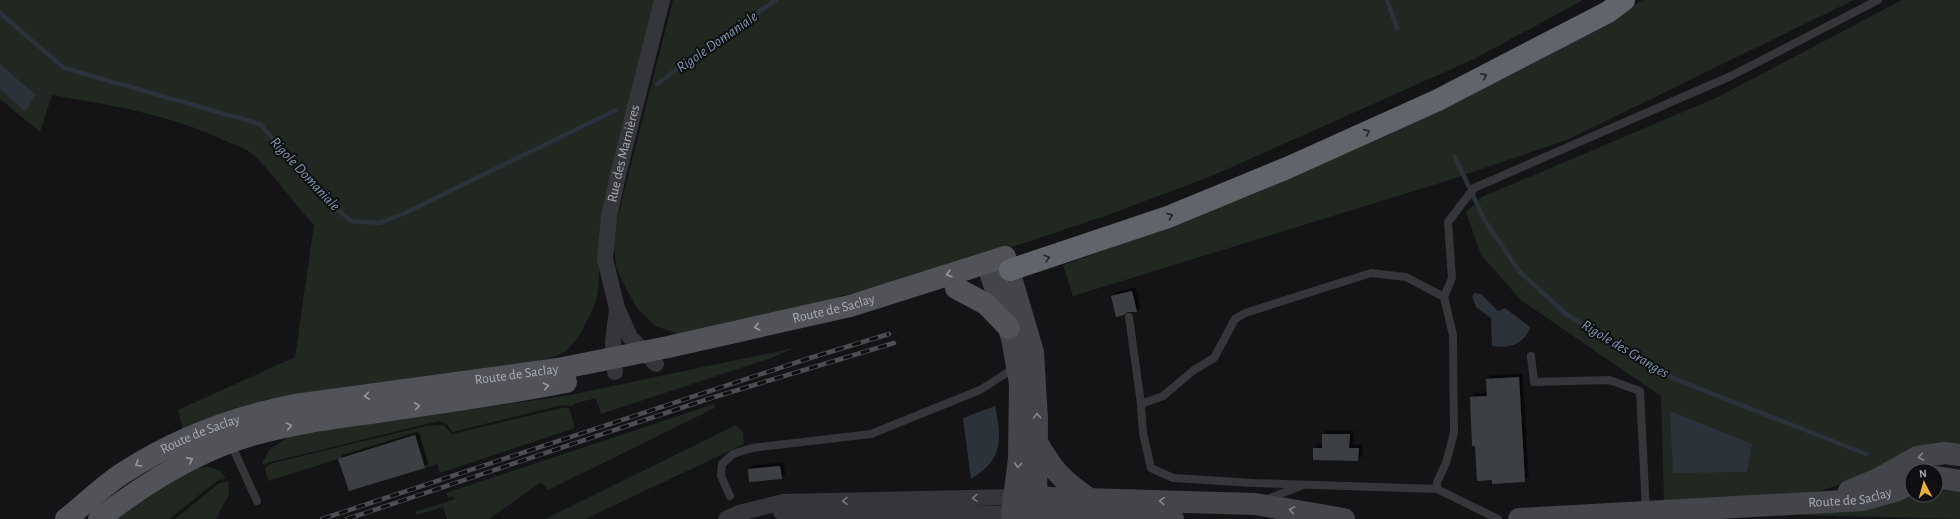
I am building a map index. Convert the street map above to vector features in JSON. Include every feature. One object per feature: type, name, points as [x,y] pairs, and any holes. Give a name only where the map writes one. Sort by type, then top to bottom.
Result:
[{"type":"highway","points":[[998,267],[1150,209],[1282,155],[1428,88],[1603,0]]},
{"type":"highway","points":[[998,267],[1168,217],[1287,168],[1438,100],[1608,12],[1624,0]]},
{"type":"main road","name":"Route de Saclay","points":[[66,519],[122,474],[165,448],[217,425],[240,418],[295,405],[558,369],[614,364],[743,346],[956,288],[998,267]]},
{"type":"main road","name":"Route de Saclay","points":[[650,358],[998,267]]},
{"type":"main road","points":[[998,267],[1009,328],[1018,366],[1020,383],[1018,459],[1013,505],[1036,505],[1090,500],[1255,504],[1344,519]]},
{"type":"main road","points":[[998,267],[1033,352],[1037,442],[1036,505]]},
{"type":"main road","points":[[956,288],[986,304],[1009,328]]},
{"type":"main road","name":"Route de Saclay","points":[[99,519],[134,491],[194,458],[251,435],[310,422],[514,392],[614,364]]},
{"type":"main road","points":[[1037,442],[1049,464],[1059,475],[1090,500]]},
{"type":"main road","name":"Route de Saclay","points":[[1785,505],[1846,493],[1876,480],[1917,457],[1945,453],[1960,455]]},
{"type":"main road","points":[[1944,478],[1960,481]]},
{"type":"main road","name":"Route de Saclay","points":[[1520,519],[1863,500],[1895,491],[1904,486]]},
{"type":"main road","points":[[1036,505],[1173,519]]},
{"type":"street","name":"Rue des Marnières","points":[[650,358],[630,337],[617,308],[605,259],[606,233],[624,148],[662,0]]},
{"type":"street","name":"Rue des Marnières","points":[[614,364],[617,308]]},
{"type":"street","points":[[726,519],[739,513],[758,508],[786,513],[1013,505]]},
{"type":"lane","points":[[1437,489],[1437,482],[1446,463],[1454,433],[1453,335],[1444,297],[1452,278],[1448,222],[1474,188],[1731,76],[1878,0]]},
{"type":"lane","points":[[1141,404],[1162,396],[1194,370],[1214,358],[1235,319],[1245,313],[1371,273],[1406,277],[1444,297]]},
{"type":"lane","points":[[1129,317],[1141,404],[1143,433],[1151,468],[1173,478],[1305,485],[1437,489],[1498,519]]},
{"type":"lane","points":[[1531,356],[1534,382],[1609,380],[1640,391],[1646,512]]},
{"type":"lane","points":[[730,496],[721,476],[722,464],[733,454],[759,447],[871,434],[980,390],[1018,366]]},
{"type":"lane","points":[[231,443],[256,501]]},
{"type":"lane","points":[[1255,504],[1305,485]]},
{"type":"shaded area","points":[[0,0],[658,0],[599,262],[598,291],[594,306],[581,332],[571,346],[563,353],[533,363],[183,429],[178,410],[295,357],[314,225],[250,152],[185,125],[142,112],[52,95],[40,132],[0,99]]},
{"type":"shaded area","points":[[673,0],[1583,0],[1474,59],[1214,175],[1105,216],[985,256],[796,309],[678,334],[655,326],[637,308],[622,281],[616,266],[613,235]]},
{"type":"shaded area","points":[[1643,0],[1854,0],[1567,140],[1443,182],[1073,296],[1063,265],[1188,221],[1413,121]]},
{"type":"shaded area","points":[[1902,0],[1960,0],[1960,446],[1817,492],[1664,501],[1661,396],[1522,301],[1481,255],[1466,212],[1482,197],[1718,97]]},
{"type":"shaded area","points":[[0,64],[36,95],[25,111],[0,89]]},
{"type":"shaded area","points":[[1475,293],[1481,294],[1498,311],[1505,308],[1530,327],[1524,338],[1516,344],[1510,346],[1492,346],[1491,318],[1476,307],[1472,296]]},
{"type":"shaded area","points":[[794,348],[771,358],[601,414],[596,398],[573,404],[573,406],[562,405],[452,432],[447,424],[439,421],[263,465],[262,463],[270,449],[292,435],[570,395]]},
{"type":"shaded area","points":[[714,404],[715,408],[548,490],[541,482],[489,519],[447,519],[443,507],[417,515],[415,512],[455,499],[453,496],[448,498],[446,493]]},
{"type":"shaded area","points":[[995,406],[999,429],[998,448],[995,457],[989,464],[982,472],[971,479],[963,418]]},
{"type":"shaded area","points":[[562,408],[569,408],[575,428],[440,473],[437,464],[425,468],[338,459],[268,481],[265,468],[273,463],[426,426],[443,425],[452,434]]},
{"type":"shaded area","points":[[1670,411],[1752,444],[1747,472],[1673,473]]},
{"type":"shaded area","points":[[736,425],[743,432],[744,444],[740,446],[585,519],[545,519]]},
{"type":"shaded area","points":[[209,467],[220,471],[226,478],[217,481],[169,519],[112,519],[189,469]]},
{"type":"shaded area","points":[[228,481],[229,494],[216,519],[175,519],[218,484]]},
{"type":"shaded area","points":[[1944,483],[1960,484],[1960,519],[1800,515],[1817,513],[1904,497],[1904,503],[1944,503]]},
{"type":"building","points":[[1132,291],[1137,312],[1128,312],[1124,315],[1116,317],[1111,296]]},
{"type":"building","points":[[1519,377],[1525,482],[1492,484],[1492,480],[1477,481],[1475,446],[1472,446],[1470,397],[1487,396],[1486,379]]},
{"type":"building","points":[[1322,434],[1350,434],[1349,448],[1359,448],[1358,461],[1313,460],[1313,448],[1322,448]]},
{"type":"building","points":[[415,435],[425,468],[349,491],[338,459]]},
{"type":"building","points":[[780,466],[782,479],[749,482],[748,469]]},
{"type":"waterway","name":"Rigole Domaniale","points":[[657,84],[694,56],[776,0]]},
{"type":"waterway","name":"Rigole Domaniale","points":[[1387,0],[1397,28]]},
{"type":"waterway","name":"Rigole Domaniale","points":[[0,13],[64,68],[260,124],[328,202],[351,221],[380,223],[405,213],[616,110]]},
{"type":"waterway","name":"Rigole des Granges","points":[[1455,157],[1485,221],[1519,271],[1566,314],[1675,379],[1866,454]]},
{"type":"railway","points":[[322,519],[810,358],[889,334]]},
{"type":"railway","points":[[347,519],[711,398],[894,343]]}]
